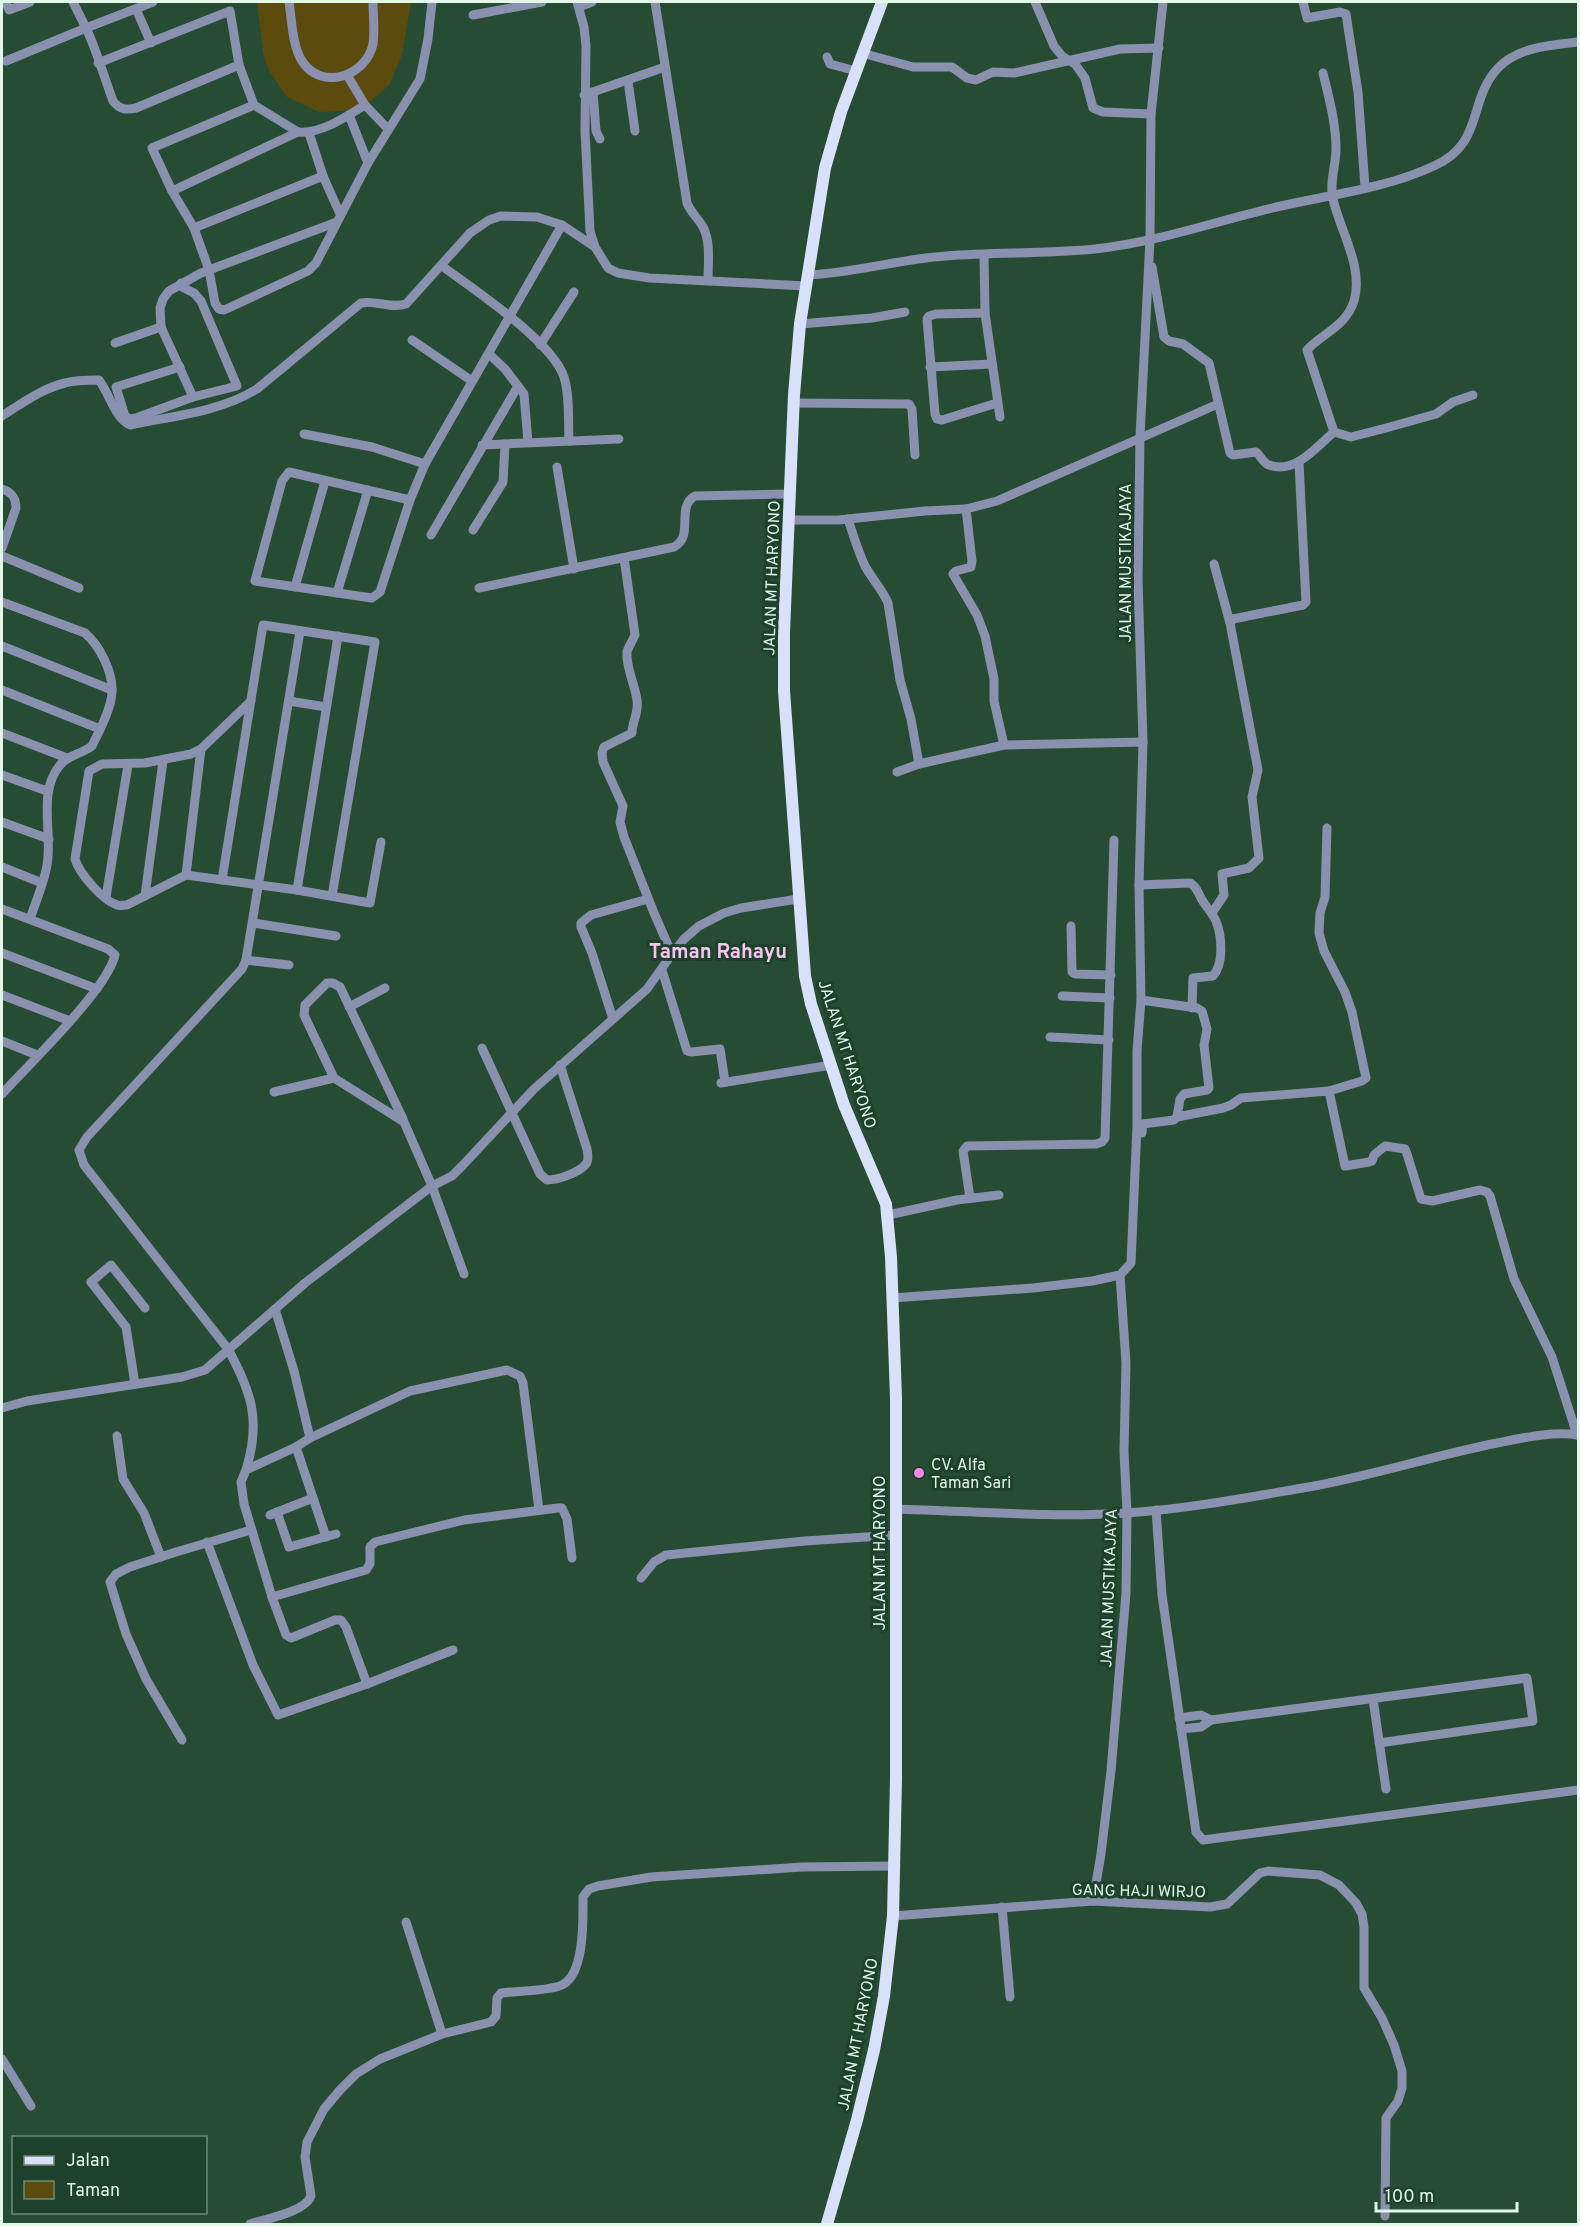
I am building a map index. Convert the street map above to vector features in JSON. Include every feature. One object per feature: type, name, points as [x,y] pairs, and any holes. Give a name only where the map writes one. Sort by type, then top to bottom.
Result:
[{"type":"main road","name":"JALAN MT HARYONO","points":[[826,2224],[867,2081],[884,1996],[893,1916],[896,1757],[896,1398],[886,1204],[844,1105],[807,989],[798,899],[784,691],[784,632],[794,403],[800,324],[825,168],[841,112],[882,2]]},
{"type":"street","points":[[6,2],[9,10],[30,2]]},
{"type":"street","points":[[73,2],[93,42],[98,63],[113,101],[122,109],[129,110],[239,65]]},
{"type":"street","points":[[6,61],[153,2]]},
{"type":"street","points":[[289,2],[301,60],[314,74],[335,79],[347,75],[366,57],[372,45],[373,2]]},
{"type":"street","points":[[254,105],[152,148],[172,192],[194,228],[215,303],[219,309],[224,310],[308,271],[316,264],[368,163],[420,79],[432,2]]},
{"type":"street","points":[[473,15],[542,2]]},
{"type":"street","points":[[592,2],[578,4],[586,46],[590,231],[595,247],[608,268],[618,273],[649,278],[807,281],[889,263],[947,256],[1096,249],[1150,239],[1280,207],[1332,197],[1404,177],[1452,157],[1463,145],[1489,80],[1499,67],[1534,48],[1578,42]]},
{"type":"street","points":[[655,2],[687,203],[691,213],[701,224],[707,240],[708,280]]},
{"type":"street","points":[[1035,2],[1054,46],[1085,78],[1093,108],[1103,112],[1151,114]]},
{"type":"street","name":"JALAN MUSTIKAJAYA","points":[[1093,1902],[1110,1783],[1123,1644],[1127,1566],[1123,1272],[1131,1263],[1132,1252],[1137,1126],[1137,1050],[1141,1000],[1139,885],[1143,742],[1138,580],[1140,437],[1150,239],[1151,114],[1163,2]]},
{"type":"street","points":[[1303,2],[1307,18],[1340,12],[1346,14],[1358,92],[1365,187]]},
{"type":"street","points":[[98,63],[151,43],[230,6],[239,65],[254,105],[298,132],[309,133],[365,105]]},
{"type":"street","points":[[136,9],[151,43]]},
{"type":"street","points":[[862,54],[913,67],[952,67],[966,78],[976,80],[993,72],[1014,73],[1120,49],[1159,48]]},
{"type":"street","points":[[827,57],[830,64],[856,71]]},
{"type":"street","points":[[588,94],[665,68]]},
{"type":"street","points":[[1323,73],[1333,119],[1336,151],[1332,197],[1354,265],[1356,292],[1353,303],[1340,323],[1307,350],[1334,432]]},
{"type":"street","points":[[347,75],[365,105],[388,129]]},
{"type":"street","points":[[628,81],[635,132]]},
{"type":"street","points":[[588,94],[596,131],[600,139]]},
{"type":"street","points":[[349,115],[368,163]]},
{"type":"street","points":[[172,192],[298,132]]},
{"type":"street","points":[[309,133],[339,218]]},
{"type":"street","points":[[194,228],[323,176]]},
{"type":"street","points":[[2,416],[45,391],[65,383],[84,380],[99,380],[107,390],[123,422],[130,425],[198,411],[242,398],[361,303],[397,307],[406,303],[470,233],[489,220],[501,216],[537,218],[562,225],[595,247]]},
{"type":"street","points":[[193,398],[161,327],[159,317],[164,298],[169,291],[191,278],[339,218]]},
{"type":"street","points":[[410,500],[289,472],[282,481],[255,579],[257,582],[376,597],[425,464],[562,225]]},
{"type":"street","points":[[984,255],[985,313],[1000,417]]},
{"type":"street","points":[[1149,256],[1164,337],[1169,341],[1183,344],[1209,363],[1230,453],[1233,455],[1256,452],[1265,462],[1276,467],[1299,463],[1334,432]]},
{"type":"street","points":[[442,266],[527,330],[558,364],[566,386],[569,441]]},
{"type":"street","points":[[180,367],[116,387],[125,416],[130,419],[136,418],[193,398],[237,387],[201,301],[194,293],[186,291],[181,283]]},
{"type":"street","points":[[540,345],[574,292]]},
{"type":"street","points":[[800,324],[872,318],[905,312]]},
{"type":"street","points":[[985,313],[936,314],[927,319],[935,414],[937,419],[942,420],[997,403]]},
{"type":"street","points":[[115,343],[161,327]]},
{"type":"street","points":[[412,340],[472,381]]},
{"type":"street","points":[[489,354],[524,393],[528,442]]},
{"type":"street","points":[[930,368],[992,364]]},
{"type":"street","points":[[431,535],[518,386]]},
{"type":"street","points":[[1334,432],[1351,437],[1386,428],[1436,414],[1453,402],[1473,395]]},
{"type":"street","points":[[794,403],[909,404],[912,409],[915,455]]},
{"type":"street","points":[[789,520],[848,519],[966,509],[997,501],[1218,404]]},
{"type":"street","points":[[304,434],[372,447],[425,464]]},
{"type":"street","points":[[482,445],[619,439]]},
{"type":"street","points":[[473,530],[503,482],[505,444]]},
{"type":"street","points":[[1230,623],[1233,619],[1303,605],[1306,602],[1299,463]]},
{"type":"street","points":[[557,467],[574,568]]},
{"type":"street","points":[[295,587],[325,481]]},
{"type":"street","points":[[2,489],[9,491],[16,502],[2,548]]},
{"type":"street","points":[[337,593],[368,490]]},
{"type":"street","points":[[479,588],[668,549],[680,544],[685,533],[688,501],[695,496],[790,494]]},
{"type":"street","points":[[966,509],[971,567],[953,574],[977,615],[985,636],[994,679],[994,701],[1004,745]]},
{"type":"street","points":[[848,519],[863,563],[873,580],[884,592],[888,603],[900,680],[911,719],[919,764]]},
{"type":"street","points":[[2,556],[79,588]]},
{"type":"street","points":[[624,558],[635,635],[627,651],[627,657],[637,701],[637,712],[632,723],[632,734],[604,747],[602,757],[623,806],[620,822],[624,837],[672,954]]},
{"type":"street","points":[[1212,913],[1224,896],[1222,874],[1249,868],[1259,858],[1252,796],[1258,770],[1230,623],[1214,564]]},
{"type":"street","points":[[2,602],[85,633],[92,639],[106,664],[112,690],[100,729],[92,746],[86,751],[67,758],[55,773],[47,791],[49,839],[47,864],[30,919]]},
{"type":"street","points":[[222,880],[263,625],[375,642],[332,896]]},
{"type":"street","points":[[300,631],[254,923],[246,960],[242,969],[87,1137],[79,1150],[84,1165],[228,1349],[238,1369],[252,1408],[255,1435],[240,1485],[272,1597],[288,1637],[335,1620],[341,1620],[346,1627],[367,1684]]},
{"type":"street","points":[[297,890],[338,636]]},
{"type":"street","points":[[2,646],[112,690]]},
{"type":"street","points":[[2,690],[100,729]]},
{"type":"street","points":[[250,701],[201,749],[163,761],[128,765],[102,764],[89,771],[75,859],[85,879],[116,905],[127,905],[186,875],[297,890],[370,903],[381,842]]},
{"type":"street","points":[[289,701],[326,707]]},
{"type":"street","points":[[2,733],[67,758]]},
{"type":"street","points":[[897,772],[919,764],[1004,745],[1143,742]]},
{"type":"street","points":[[186,875],[201,749]]},
{"type":"street","points":[[145,896],[163,761]]},
{"type":"street","points":[[106,897],[128,765]]},
{"type":"street","points":[[2,775],[47,791]]},
{"type":"street","points":[[2,822],[49,839]]},
{"type":"street","points":[[892,1298],[1053,1286],[1123,1272],[1134,1263],[1136,1253],[1143,1124],[1174,1120],[1177,1117],[1223,1108],[1241,1098],[1329,1091],[1362,1082],[1366,1076],[1352,1012],[1346,992],[1324,951],[1319,933],[1320,913],[1325,897],[1327,828]]},
{"type":"street","points":[[970,1198],[963,1151],[967,1146],[1096,1144],[1104,1140],[1114,840]]},
{"type":"street","points":[[2,867],[42,883]]},
{"type":"street","points":[[1139,885],[1190,883],[1196,887],[1212,913],[1220,937],[1218,969],[1213,976],[1193,978],[1192,1008]]},
{"type":"street","points":[[613,1019],[581,923],[591,915],[648,899]]},
{"type":"street","points":[[2,1408],[27,1401],[199,1373],[305,1283],[432,1186],[452,1176],[511,1111],[647,989],[672,954],[699,926],[724,913],[741,908],[798,899]]},
{"type":"street","points":[[2,909],[108,948],[115,955],[112,965],[97,989],[70,1021],[4,1089]]},
{"type":"street","points":[[254,923],[336,936]]},
{"type":"street","points":[[1071,926],[1072,972],[1111,975]]},
{"type":"street","points":[[2,953],[97,989]]},
{"type":"street","points":[[246,960],[289,965]]},
{"type":"street","points":[[662,970],[687,1051],[720,1048],[722,1083],[831,1065]]},
{"type":"street","points":[[404,1122],[334,1078],[304,1015],[305,1005],[327,983],[340,987],[404,1122],[432,1186],[464,1274]]},
{"type":"street","points":[[349,1007],[386,988]]},
{"type":"street","points":[[2,995],[70,1021]]},
{"type":"street","points":[[1062,996],[1110,998]]},
{"type":"street","points":[[1141,1000],[1199,1009],[1206,1020],[1204,1046],[1209,1088],[1187,1092],[1182,1096],[1177,1117]]},
{"type":"street","points":[[1050,1037],[1109,1040]]},
{"type":"street","points":[[2,1041],[37,1055]]},
{"type":"street","points":[[482,1048],[540,1174],[552,1180],[583,1167],[588,1160],[587,1149],[560,1065]]},
{"type":"street","points":[[274,1092],[334,1078]]},
{"type":"street","points":[[895,1509],[1032,1514],[1127,1513],[1156,1510],[1305,1488],[1419,1460],[1519,1439],[1578,1435],[1552,1357],[1517,1287],[1499,1234],[1490,1196],[1480,1190],[1432,1201],[1421,1199],[1407,1154],[1400,1146],[1385,1146],[1374,1155],[1372,1161],[1345,1166],[1329,1091]]},
{"type":"street","points":[[888,1215],[970,1198],[999,1196]]},
{"type":"street","points":[[135,1384],[126,1327],[90,1282],[111,1265],[145,1308]]},
{"type":"street","points":[[275,1309],[294,1371],[310,1438]]},
{"type":"street","points":[[246,1470],[410,1391],[507,1370],[515,1372],[523,1383],[539,1510]]},
{"type":"street","points":[[117,1436],[123,1479],[144,1513],[161,1557]]},
{"type":"street","points":[[296,1447],[326,1537]]},
{"type":"street","points":[[313,1498],[273,1513],[289,1547],[336,1534]]},
{"type":"street","points":[[272,1597],[366,1570],[370,1564],[369,1547],[375,1542],[464,1520],[539,1510],[562,1508],[573,1558]]},
{"type":"street","points":[[1156,1510],[1162,1595],[1179,1718],[1196,1832],[1203,1840],[1578,1790]]},
{"type":"street","points":[[182,1740],[146,1679],[126,1634],[110,1587],[111,1579],[116,1574],[161,1557],[251,1530]]},
{"type":"street","points":[[641,1578],[654,1562],[666,1555],[806,1541],[896,1535]]},
{"type":"street","points":[[207,1542],[249,1655],[278,1715],[367,1684],[453,1650]]},
{"type":"street","points":[[1181,1730],[1201,1727],[1211,1720],[1527,1678],[1533,1720],[1379,1743]]},
{"type":"street","points":[[1373,1699],[1386,1790]]},
{"type":"street","points":[[1179,1718],[1201,1715],[1211,1720]]},
{"type":"street","points":[[250,2224],[301,2208],[310,2200],[305,2157],[307,2142],[324,2109],[356,2074],[380,2059],[442,2034],[491,2022],[495,2019],[497,1998],[501,1993],[560,1987],[572,1978],[583,1938],[583,1897],[589,1889],[651,1877],[802,1867],[894,1866]]},
{"type":"street","name":"GANG HAJI WIRJO","points":[[893,1916],[1093,1902],[1218,1907],[1234,1898],[1260,1873],[1268,1870],[1320,1875],[1334,1881],[1352,1897],[1362,1914],[1364,1988],[1382,2018],[1402,2071],[1399,2096],[1386,2118],[1385,2216]]},
{"type":"street","points":[[1002,1907],[1010,1997]]},
{"type":"street","points":[[406,1922],[442,2034]]},
{"type":"street","points":[[2,2059],[31,2106]]},
{"type":"green space","points":[[257,2],[411,2],[402,55],[389,85],[371,101],[344,111],[319,112],[287,97],[270,72],[264,57]]},
{"type":"place","name":"CV. Alfa Taman Sari","points":[[919,1473]]},
{"type":"district","name":"Taman Rahayu","points":[[718,951]]}]
